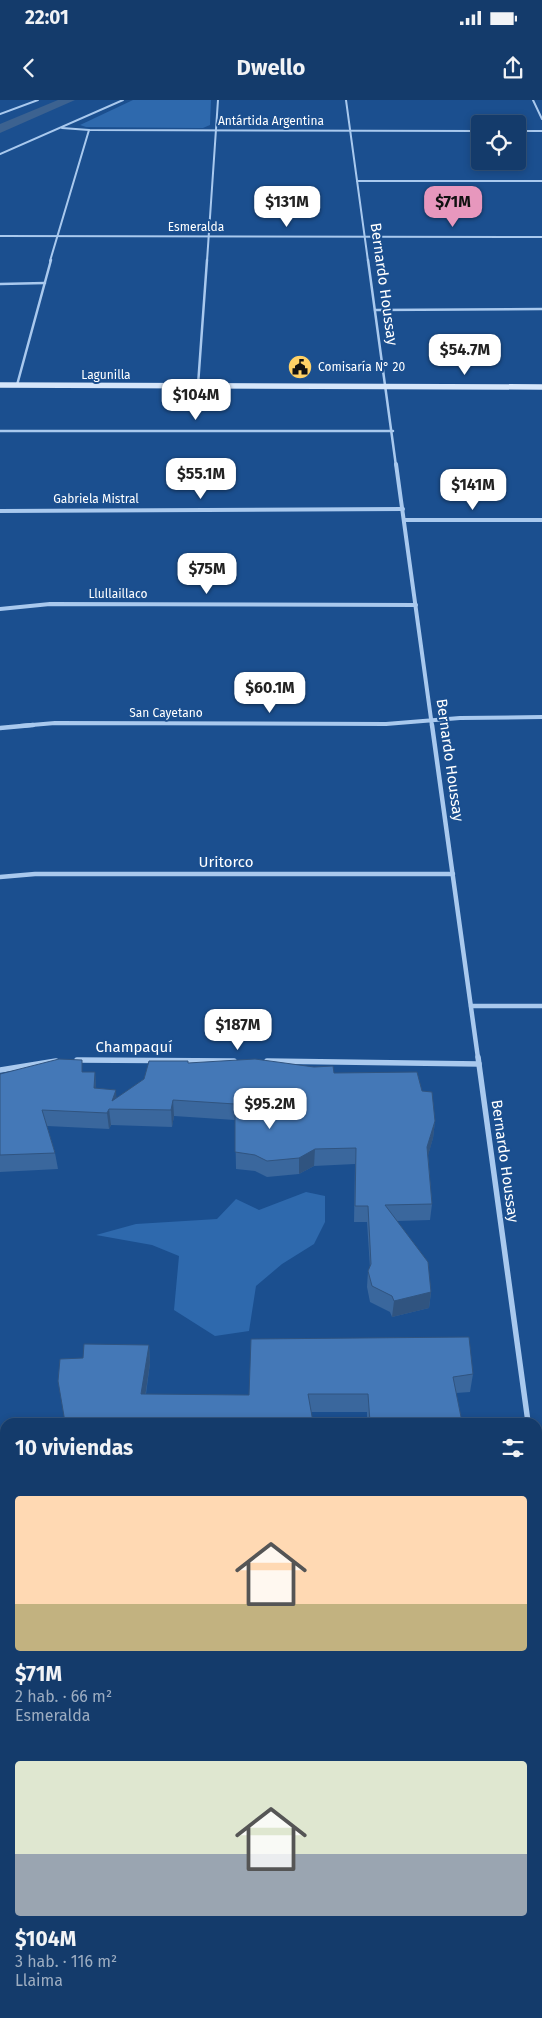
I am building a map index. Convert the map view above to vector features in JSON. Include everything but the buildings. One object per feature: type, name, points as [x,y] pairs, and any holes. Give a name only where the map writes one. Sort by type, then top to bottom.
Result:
[{"type":"main road","name":"Lagunilla","points":[[0,385],[542,387]]},
{"type":"street","points":[[0,114],[38,100]]},
{"type":"street","points":[[0,154],[123,100]]},
{"type":"street","points":[[198,385],[208,236],[218,129],[218,100]]},
{"type":"street","name":"Bernardo Houssay","points":[[346,100],[387,386],[402,509],[527,1418]]},
{"type":"street","points":[[534,100],[542,119]]},
{"type":"street","name":"Antártida Argentina","points":[[62,128],[89,130],[471,131]]},
{"type":"street","points":[[17,385],[57,236],[89,130]]},
{"type":"street","points":[[526,131],[542,131]]},
{"type":"street","points":[[357,182],[542,181]]},
{"type":"street","name":"Esmeralda","points":[[0,236],[542,237]]},
{"type":"street","points":[[0,284],[45,283]]},
{"type":"street","points":[[375,310],[542,309]]},
{"type":"street","points":[[0,431],[34,429],[392,431]]},
{"type":"street","name":"Gabriela Mistral","points":[[0,511],[402,509]]},
{"type":"street","points":[[404,520],[542,520]]},
{"type":"street","name":"Llullaillaco","points":[[0,609],[50,604],[416,605]]},
{"type":"street","name":"San Cayetano","points":[[0,728],[56,723],[386,724],[432,720],[542,718]]},
{"type":"street","name":"Uritorco","points":[[0,877],[35,874],[453,874]]},
{"type":"street","points":[[471,1006],[542,1006]]},
{"type":"street","name":"Champaquí","points":[[70,1060],[245,1061]]},
{"type":"street","points":[[0,1070],[60,1061]]},
{"type":"street","points":[[265,1061],[479,1064]]},
{"type":"shaded area","points":[[133,100],[211,100],[210,125],[203,128],[86,127],[80,125]]},
{"type":"shaded area","points":[[306,1192],[325,1196],[325,1222],[314,1244],[282,1264],[256,1286],[249,1331],[215,1336],[174,1310],[179,1256],[152,1245],[96,1235],[136,1224],[217,1219],[236,1199],[259,1210]]},
{"type":"waterway","points":[[0,129],[69,100]]},
{"type":"place","name":"Comisaría N° 20","points":[[300,367]]}]
